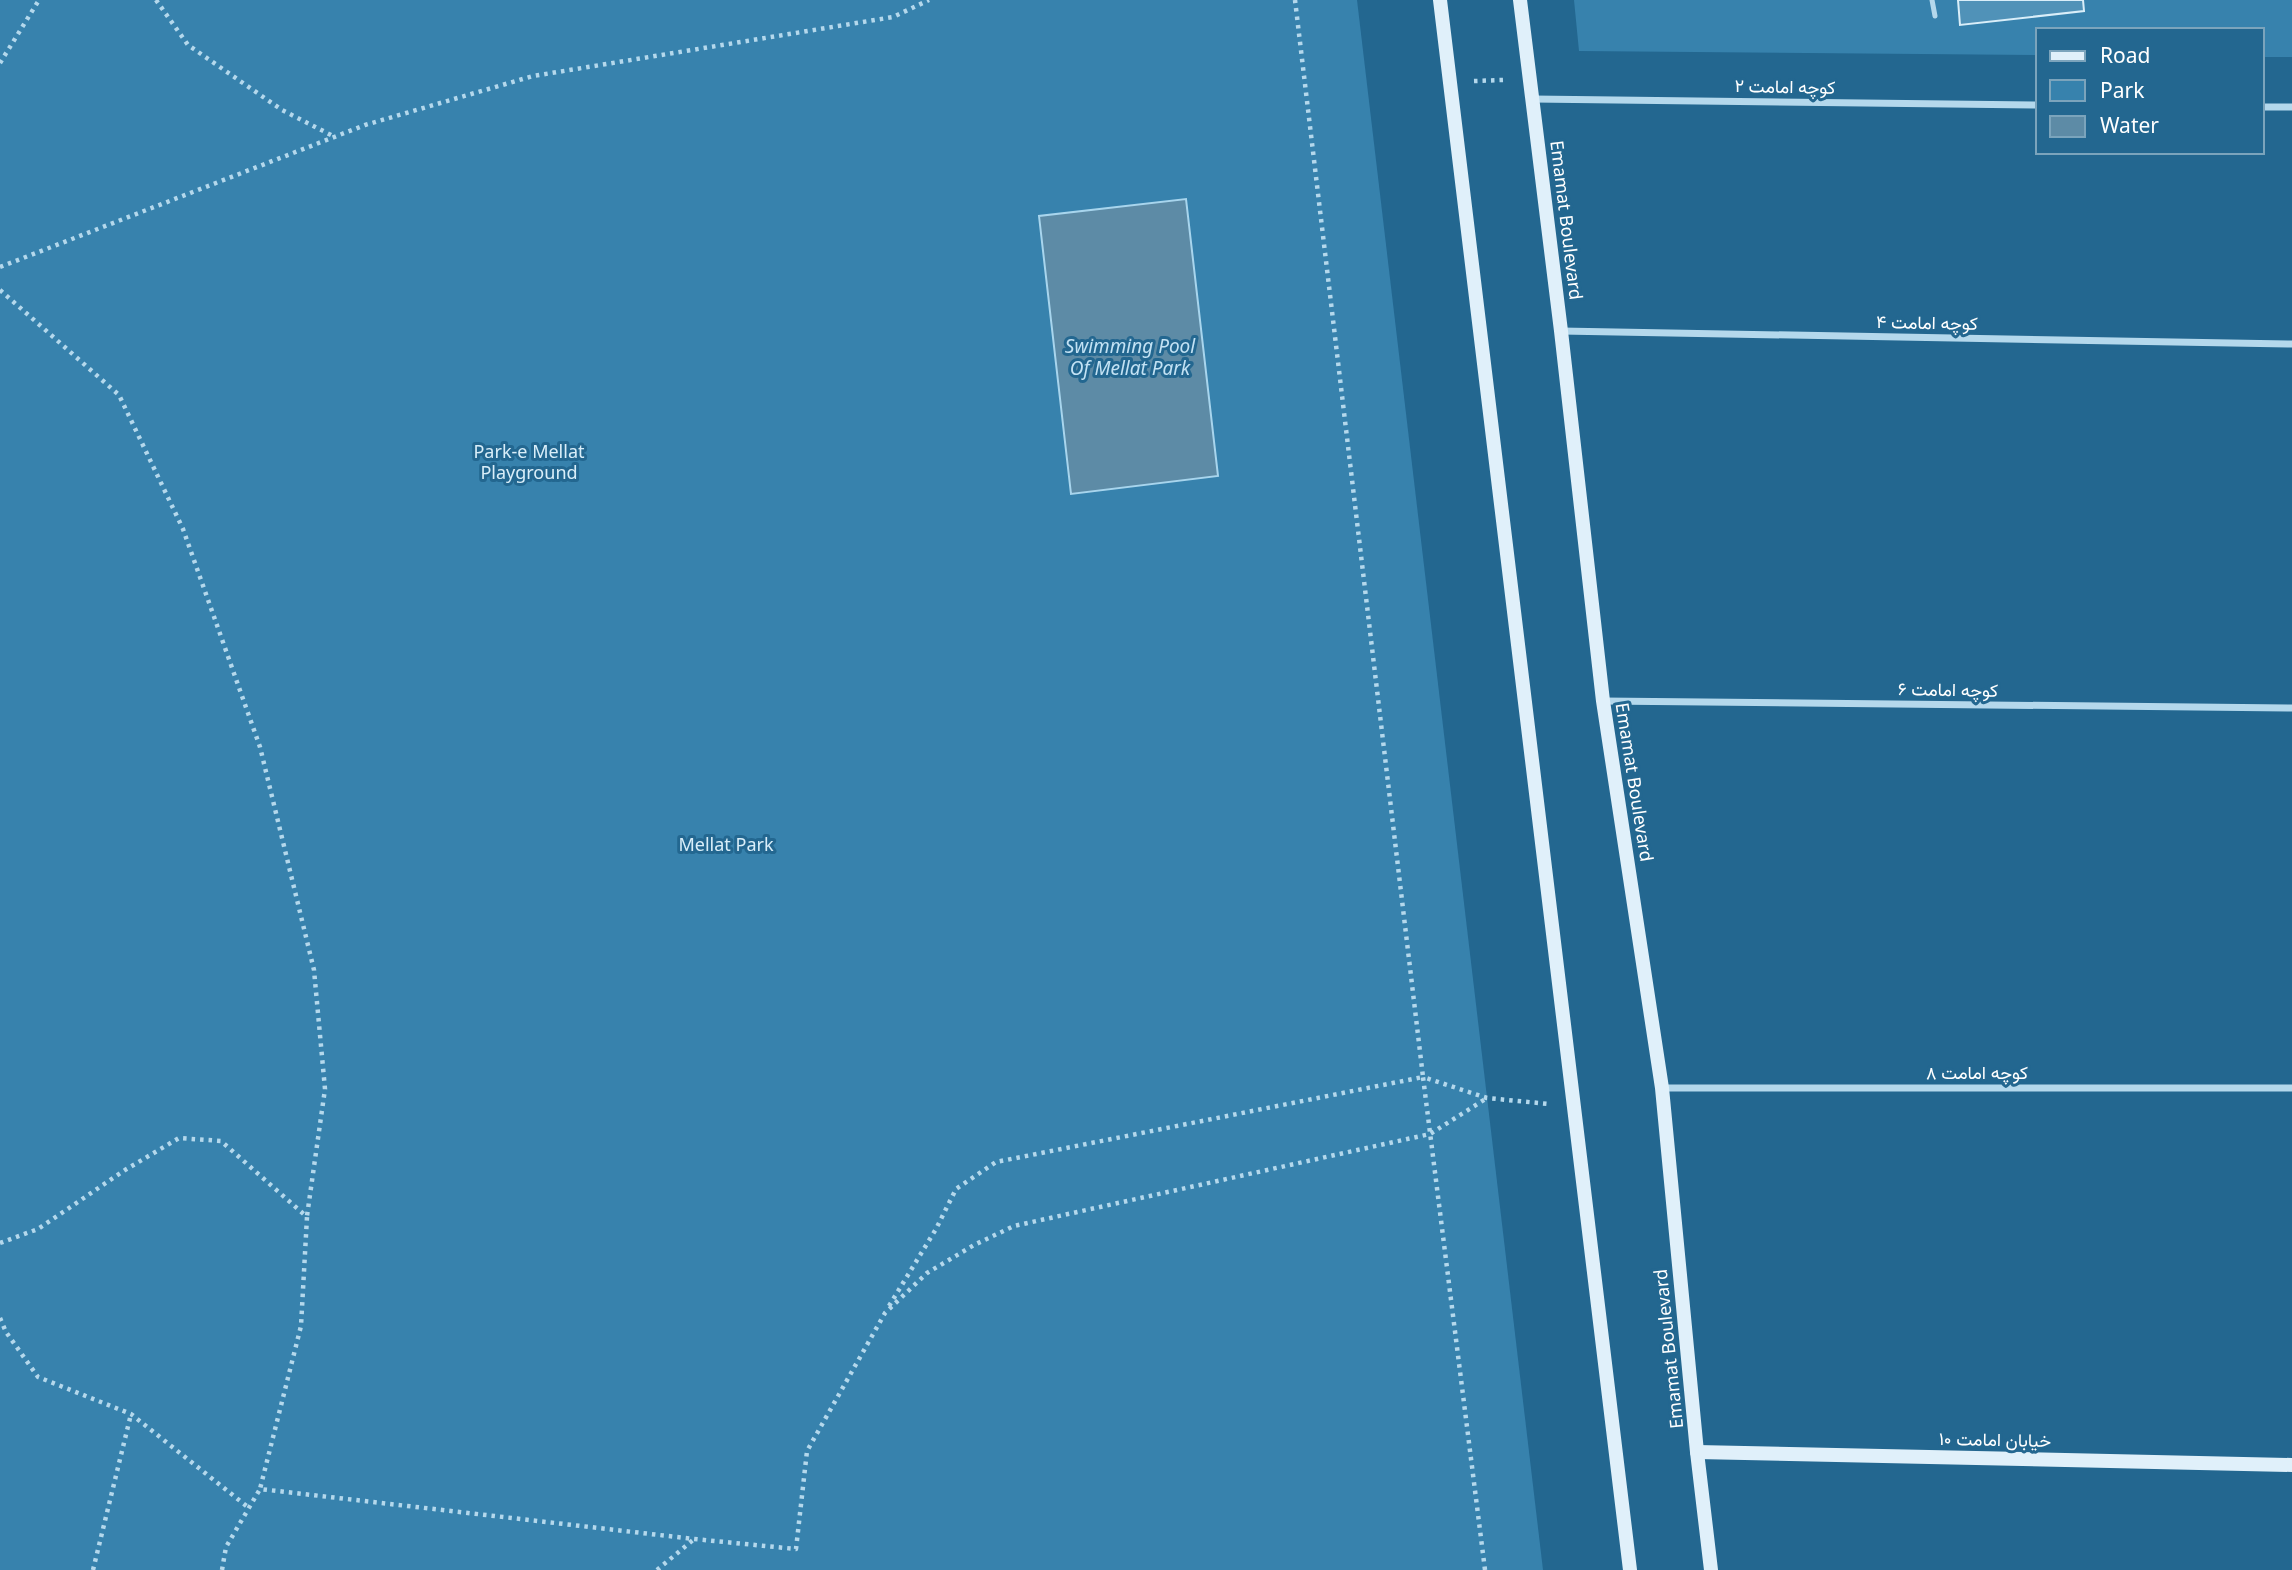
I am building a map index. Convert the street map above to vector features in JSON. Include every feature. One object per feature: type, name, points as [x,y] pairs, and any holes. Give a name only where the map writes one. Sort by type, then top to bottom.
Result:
[{"type":"main road","points":[[1440,0],[1630,1570]]},
{"type":"main road","name":"Emamat Boulevard","points":[[1520,0],[1603,701],[1662,1088],[1697,1452],[1712,1570]]},
{"type":"main road","name":"خیابان امامت ۱۰","points":[[1697,1452],[2292,1465]]},
{"type":"street","name":"کوچه امامت ۲","points":[[1532,99],[2036,104]]},
{"type":"street","points":[[2264,107],[2292,107]]},
{"type":"street","name":"کوچه امامت ۴","points":[[1561,331],[2292,344]]},
{"type":"street","name":"کوچه امامت ۶","points":[[1603,701],[2292,708]]},
{"type":"street","name":"کوچه امامت ۸","points":[[1662,1088],[2292,1088]]},
{"type":"lane","points":[[1933,0],[1935,16]]},
{"type":"path","points":[[0,63],[39,0]]},
{"type":"path","points":[[156,0],[188,45],[282,110],[334,137]]},
{"type":"path","points":[[0,267],[365,125],[533,76],[893,16],[929,0]]},
{"type":"path","points":[[1295,0],[1423,1077],[1485,1570]]},
{"type":"path","points":[[1452,82],[1530,79]]},
{"type":"path","points":[[0,290],[119,395],[183,528],[260,747],[314,970],[325,1089],[307,1216],[301,1326],[260,1489],[226,1547],[222,1570]]},
{"type":"path","points":[[260,1489],[796,1549],[807,1451],[936,1229],[956,1189],[996,1162],[1423,1077],[1487,1098],[1573,1106]]},
{"type":"path","points":[[885,1313],[928,1273],[974,1245],[1014,1226],[1430,1134],[1487,1098]]},
{"type":"path","points":[[0,1243],[38,1229],[125,1170],[179,1138],[221,1142],[307,1216]]},
{"type":"path","points":[[0,1318],[6,1332],[38,1377],[131,1414],[249,1508]]},
{"type":"path","points":[[93,1570],[131,1414]]},
{"type":"path","points":[[657,1570],[694,1539]]},
{"type":"green space","name":"Mellat Park","points":[[0,0],[1357,0],[1543,1570],[0,1570]]},
{"type":"green space","points":[[1574,0],[2292,0],[2292,57],[2264,57],[2264,28],[2036,28],[2036,55],[1579,51]]},
{"type":"water","name":"Swimming Pool Of Mellat Park","points":[[1186,199],[1218,476],[1071,494],[1039,216]]},
{"type":"building","points":[[1958,0],[2083,0],[2084,11],[1960,25]]},
{"type":"park label","name":"Park-e Mellat Playground","points":[[529,461]]}]
